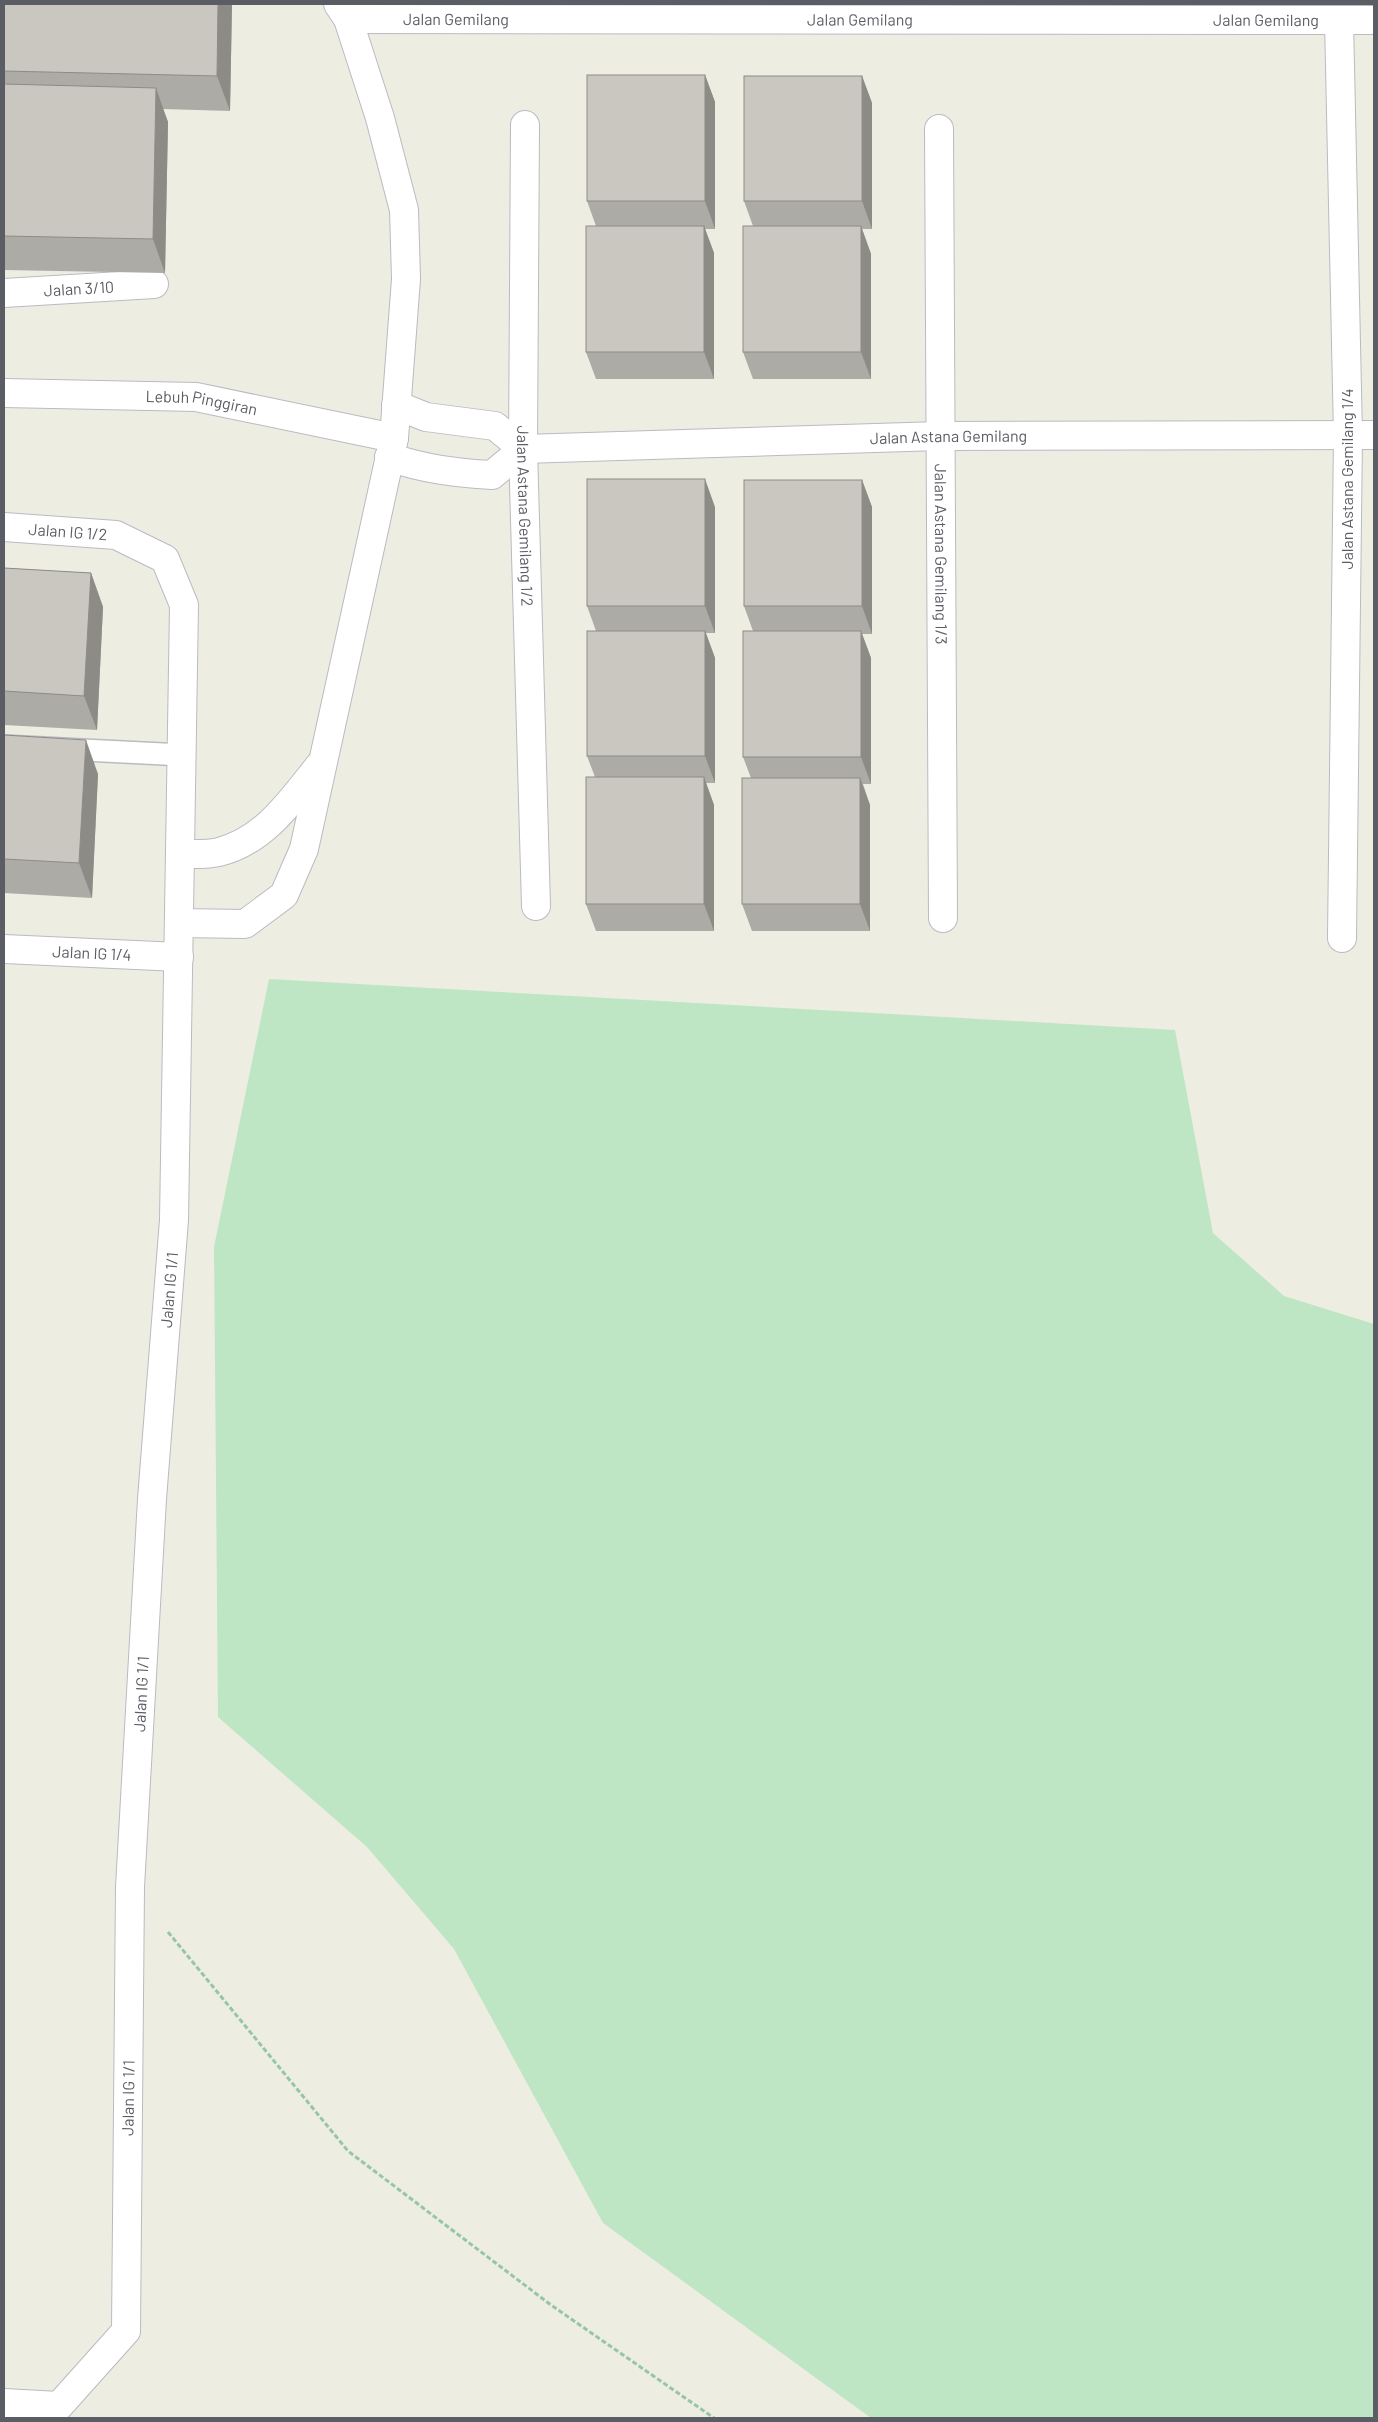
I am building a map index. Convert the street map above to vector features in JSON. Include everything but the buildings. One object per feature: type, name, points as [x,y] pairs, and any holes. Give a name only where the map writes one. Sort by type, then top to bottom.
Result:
[{"type":"street","name":"Jalan Gemilang","points":[[343,11],[1080,12],[1374,20]]},
{"type":"street","points":[[180,923],[245,924],[284,895],[304,848],[392,447],[406,279],[404,210],[380,118],[343,11]]},
{"type":"street","name":"Jalan Astana Gemilang 1/4","points":[[1339,20],[1361,435],[1342,938]]},
{"type":"street","name":"Jalan Astana Gemilang 1/2","points":[[525,125],[523,449],[536,906]]},
{"type":"street","name":"Jalan Astana Gemilang 1/3","points":[[939,129],[943,918]]},
{"type":"street","name":"Jalan 3/10","points":[[4,293],[154,284]]},
{"type":"street","name":"Lebuh Pinggiran","points":[[4,393],[196,397],[392,447]]},
{"type":"street","points":[[392,447],[414,466],[449,473],[492,475],[523,449],[495,426],[426,417],[396,405]]},
{"type":"street","name":"Jalan Astana Gemilang","points":[[523,449],[940,436],[1361,435]]},
{"type":"street","name":"Jalan IG 1/2","points":[[4,527],[116,534],[165,559],[184,605]]},
{"type":"street","name":"Jalan IG 1/1","points":[[4,2403],[60,2406],[126,2331],[130,1887],[152,1498],[174,1220],[184,605]]},
{"type":"street","points":[[180,854],[217,853],[246,843],[278,817],[322,763]]},
{"type":"street","name":"Jalan IG 1/4","points":[[4,949],[179,957]]},
{"type":"lane","points":[[4,746],[183,755]]},
{"type":"path","points":[[130,1887],[348,2151],[551,2306],[714,2418]]},
{"type":"green space","points":[[269,979],[1175,1030],[1213,1233],[1284,1296],[1374,1324],[1374,2418],[871,2418],[603,2223],[454,1949],[367,1847],[218,1717],[214,1247]]}]
